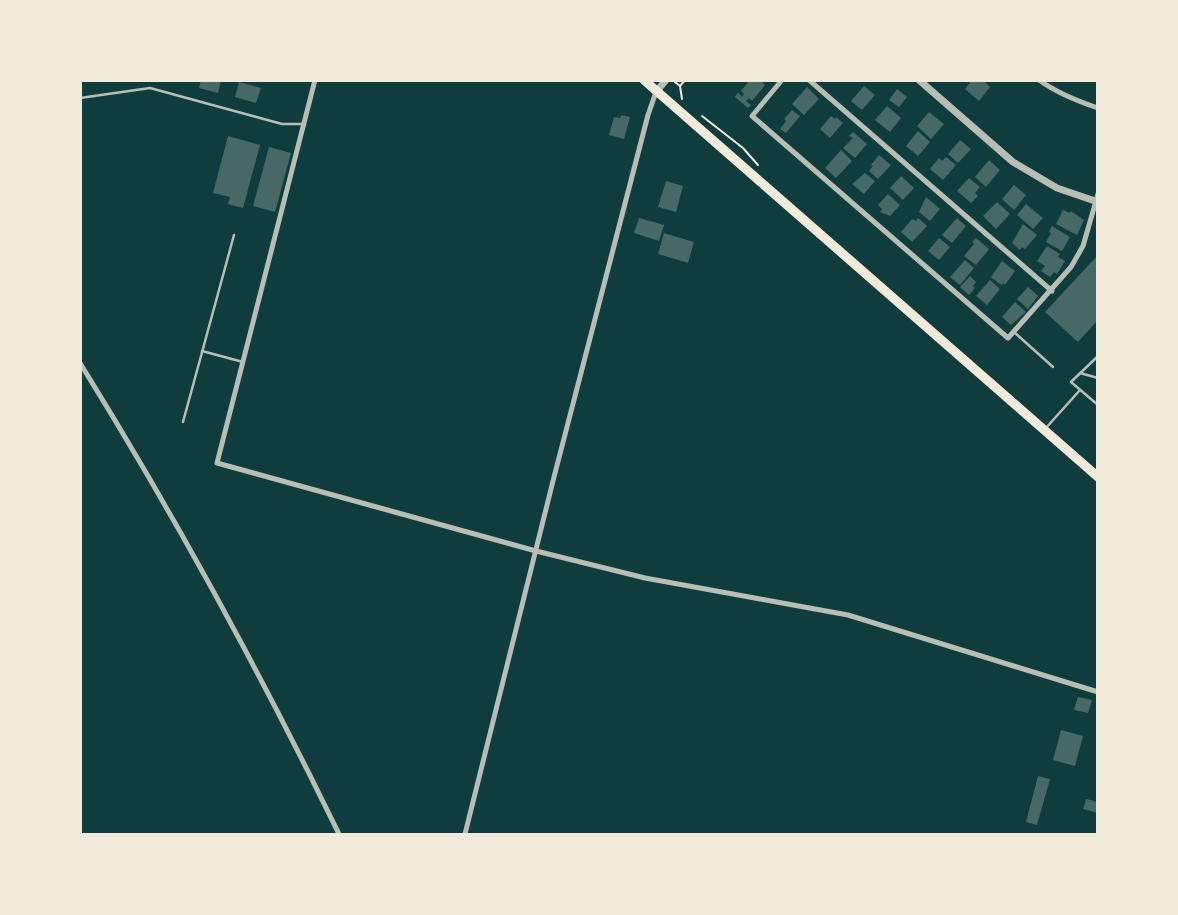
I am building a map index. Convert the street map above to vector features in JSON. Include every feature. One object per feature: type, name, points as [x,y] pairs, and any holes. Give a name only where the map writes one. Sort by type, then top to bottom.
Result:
[{"type":"highway","points":[[644,80],[1097,477]]},
{"type":"street","points":[[314,80],[217,463],[536,551],[645,578],[848,615],[1097,692]]},
{"type":"street","points":[[465,835],[645,128],[656,92],[666,80]]},
{"type":"street","points":[[782,80],[752,116],[1008,338],[1071,267],[1083,246],[1097,199],[1057,188],[1013,162],[919,80]]},
{"type":"street","points":[[809,80],[1052,291]]},
{"type":"street","points":[[1040,80],[1060,93],[1097,108]]},
{"type":"street","points":[[80,363],[149,477],[292,739],[339,835]]},
{"type":"lane","points":[[80,98],[150,88],[282,124],[303,124]]},
{"type":"lane","points":[[183,422],[234,234]]},
{"type":"lane","points":[[1014,332],[1053,367]]},
{"type":"lane","points":[[202,351],[243,362]]},
{"type":"lane","points":[[1097,356],[1071,382],[1097,405]]},
{"type":"lane","points":[[1080,373],[1097,378]]},
{"type":"lane","points":[[1044,430],[1080,390]]},
{"type":"path","points":[[673,80],[680,86],[685,80]]},
{"type":"building","points":[[201,80],[221,80],[218,93],[199,88]]},
{"type":"building","points":[[750,80],[760,80],[765,85],[752,101],[749,98],[746,101],[751,105],[748,108],[735,97],[738,93],[742,97],[744,94],[741,91]]},
{"type":"building","points":[[972,80],[983,80],[990,87],[979,101],[965,89]]},
{"type":"building","points":[[239,82],[261,88],[256,103],[235,97]]},
{"type":"building","points":[[864,86],[875,95],[862,110],[851,101]]},
{"type":"building","points":[[807,87],[819,99],[804,115],[792,104]]},
{"type":"building","points":[[897,89],[907,97],[899,107],[889,100]]},
{"type":"building","points":[[887,106],[901,118],[890,132],[875,120]]},
{"type":"building","points":[[792,110],[800,116],[786,133],[780,129]]},
{"type":"building","points":[[929,112],[944,124],[931,139],[917,126]]},
{"type":"building","points":[[621,115],[630,117],[624,139],[609,135],[614,117],[620,118]]},
{"type":"building","points":[[831,116],[843,123],[830,138],[820,129]]},
{"type":"building","points":[[918,131],[930,142],[918,156],[906,146]]},
{"type":"building","points":[[853,132],[867,144],[855,158],[843,148],[853,138],[849,136]]},
{"type":"building","points":[[228,136],[260,145],[243,208],[228,204],[230,197],[213,193]]},
{"type":"building","points":[[960,140],[971,149],[958,163],[948,154]]},
{"type":"building","points":[[269,147],[291,153],[275,212],[253,206]]},
{"type":"building","points":[[841,150],[852,161],[836,178],[825,168]]},
{"type":"building","points":[[879,155],[891,165],[878,179],[869,171]]},
{"type":"building","points":[[946,157],[956,165],[943,180],[930,169],[939,158],[942,161]]},
{"type":"building","points":[[989,160],[1000,170],[986,187],[975,177]]},
{"type":"building","points":[[865,173],[875,181],[864,194],[852,184]]},
{"type":"building","points":[[901,176],[914,188],[903,200],[890,188]]},
{"type":"building","points":[[969,178],[980,187],[975,193],[978,196],[971,203],[957,191]]},
{"type":"building","points":[[666,181],[683,186],[676,212],[658,207]]},
{"type":"building","points":[[1014,185],[1026,195],[1014,210],[1002,199]]},
{"type":"building","points":[[888,194],[900,205],[890,216],[880,212],[882,209],[878,205]]},
{"type":"building","points":[[926,197],[940,209],[930,221],[919,212]]},
{"type":"building","points":[[997,202],[1010,214],[996,229],[983,216]]},
{"type":"building","points":[[1026,204],[1043,218],[1033,229],[1017,215]]},
{"type":"building","points":[[1063,210],[1070,213],[1071,211],[1084,220],[1077,235],[1056,224]]},
{"type":"building","points":[[639,218],[664,225],[659,241],[634,233]]},
{"type":"building","points":[[918,218],[927,226],[912,242],[901,232],[912,219],[916,221]]},
{"type":"building","points":[[957,218],[966,226],[952,243],[942,235]]},
{"type":"building","points":[[1023,224],[1037,235],[1025,249],[1022,247],[1020,250],[1012,243]]},
{"type":"building","points":[[1052,226],[1070,237],[1062,251],[1046,242]]},
{"type":"building","points":[[664,233],[694,242],[688,263],[658,254]]},
{"type":"building","points":[[939,238],[950,247],[939,260],[928,251]]},
{"type":"building","points":[[976,238],[989,249],[976,265],[964,256]]},
{"type":"building","points":[[1047,246],[1060,254],[1058,257],[1065,261],[1057,274],[1054,272],[1050,277],[1041,271],[1045,266],[1037,261]]},
{"type":"building","points":[[1098,255],[1098,320],[1078,342],[1045,312]]},
{"type":"building","points":[[965,260],[974,268],[960,285],[950,277]]},
{"type":"building","points":[[1002,261],[1015,271],[1005,285],[991,277]]},
{"type":"building","points":[[970,276],[976,282],[969,295],[960,287]]},
{"type":"building","points":[[990,280],[1000,289],[987,305],[976,296]]},
{"type":"building","points":[[1028,287],[1038,296],[1028,309],[1017,299]]},
{"type":"building","points":[[1015,302],[1026,312],[1011,325],[1002,317]]},
{"type":"building","points":[[1078,697],[1092,700],[1088,713],[1074,710]]},
{"type":"building","points":[[1061,730],[1083,736],[1075,766],[1053,760]]},
{"type":"building","points":[[1038,776],[1050,779],[1037,825],[1026,822]]},
{"type":"building","points":[[1086,799],[1098,802],[1098,813],[1083,809]]}]
